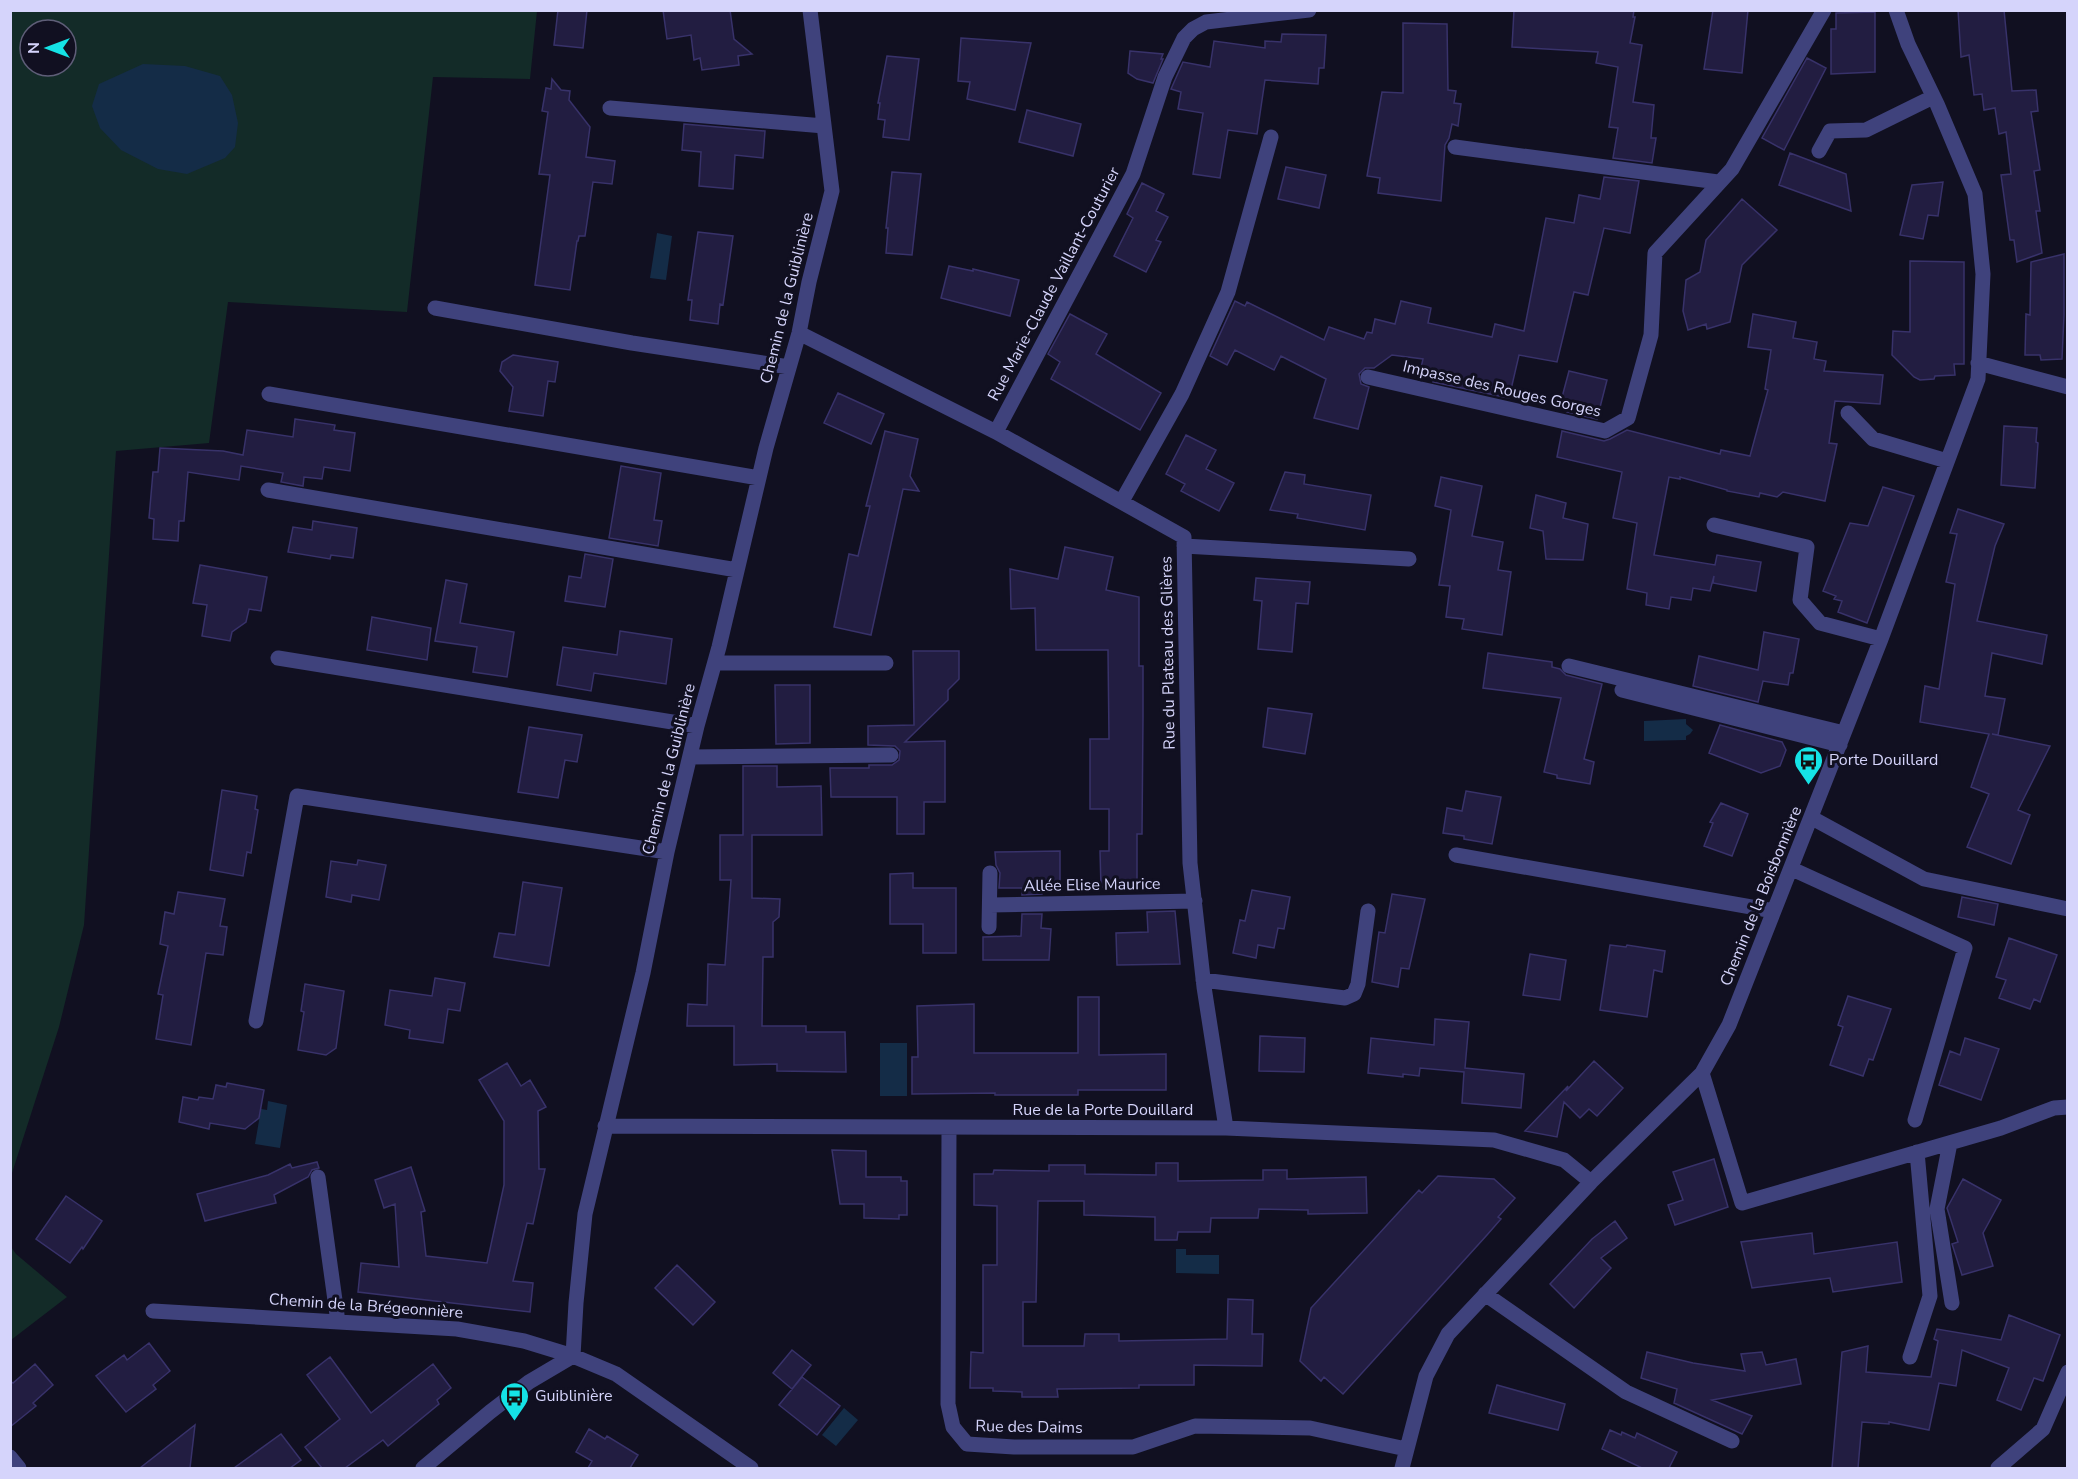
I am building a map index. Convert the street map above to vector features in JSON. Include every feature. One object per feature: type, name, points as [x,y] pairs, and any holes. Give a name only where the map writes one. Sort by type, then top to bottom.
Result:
[{"type":"street","name":"Chemin de la Guiblinière","points":[[573,1356],[585,1214],[604,1126],[643,973],[667,852],[697,726],[715,663],[759,478],[799,333],[809,282],[832,191],[810,10]]},
{"type":"street","name":"Rue Marie-Claude Vaillant-Couturier","points":[[996,432],[1133,174],[1165,77],[1184,38],[1193,29],[1206,22],[1309,10]]},
{"type":"street","name":"Impasse des Rouges Gorges","points":[[1368,377],[1605,431],[1628,418],[1652,334],[1655,254],[1732,169],[1824,10]]},
{"type":"street","name":"Chemin de la Boisbonnière","points":[[1402,1468],[1426,1376],[1448,1334],[1591,1182],[1702,1073],[1729,1025],[1881,639],[1978,379],[1983,274],[1975,194],[1908,44],[1896,10]]},
{"type":"street","points":[[1819,151],[1830,131],[1866,130],[1933,97]]},
{"type":"street","points":[[610,108],[824,126]]},
{"type":"street","points":[[1122,501],[1182,394],[1228,292],[1271,137]]},
{"type":"street","points":[[1455,147],[1718,182]]},
{"type":"street","points":[[435,308],[632,343],[789,367]]},
{"type":"street","name":"Rue du Plateau des Glières","points":[[799,333],[996,432],[1184,537],[1190,863],[1203,980],[1226,1128]]},
{"type":"street","points":[[1978,363],[2067,387]]},
{"type":"street","points":[[269,394],[759,478]]},
{"type":"street","points":[[1848,413],[1873,439],[1947,460]]},
{"type":"street","points":[[268,490],[737,570]]},
{"type":"street","points":[[1714,525],[1807,547],[1800,600],[1820,624],[1881,639]]},
{"type":"street","points":[[1184,546],[1409,559]]},
{"type":"street","points":[[279,658],[697,726]]},
{"type":"street","points":[[715,663],[886,663]]},
{"type":"street","points":[[1569,666],[1842,739]]},
{"type":"street","points":[[1622,690],[1842,739]]},
{"type":"street","points":[[690,757],[891,755]]},
{"type":"street","points":[[256,1021],[297,796],[667,852]]},
{"type":"street","points":[[1812,818],[1924,879],[2067,909]]},
{"type":"street","points":[[1456,855],[1774,911]]},
{"type":"street","points":[[1792,869],[1965,948],[1916,1120]]},
{"type":"street","points":[[989,927],[990,873]]},
{"type":"street","name":"Allée Elise Maurice","points":[[990,905],[1195,901]]},
{"type":"street","points":[[1203,980],[1345,998],[1354,994],[1358,984],[1368,911]]},
{"type":"street","points":[[1702,1073],[1742,1203],[2001,1128],[2054,1108],[2067,1107]]},
{"type":"street","name":"Rue de la Porte Douillard","points":[[604,1126],[1226,1128],[1494,1140],[1564,1161],[1591,1182]]},
{"type":"street","name":"Rue des Daims","points":[[949,1128],[948,1404],[953,1427],[967,1444],[1014,1447],[1133,1447],[1195,1426],[1310,1428],[1406,1449]]},
{"type":"street","points":[[1950,1143],[1937,1209],[1952,1302]]},
{"type":"street","points":[[1910,1357],[1930,1296],[1917,1152]]},
{"type":"street","points":[[318,1176],[338,1322]]},
{"type":"street","points":[[1485,1294],[1626,1392],[1732,1442]]},
{"type":"street","name":"Chemin de la Brégeonnière","points":[[153,1311],[457,1329],[524,1341],[573,1356],[616,1374],[752,1468]]},
{"type":"street","points":[[423,1468],[489,1412],[529,1382],[573,1356]]},
{"type":"street","points":[[1998,1468],[2043,1429],[2067,1372]]},
{"type":"street","points":[[10,1457],[20,1468]]},
{"type":"green space","points":[[11,11],[537,11],[530,79],[433,77],[407,312],[228,302],[209,443],[116,451],[84,925],[59,1027],[11,1176]]},
{"type":"green space","points":[[11,1247],[16,1254],[67,1297],[11,1340]]},
{"type":"water","points":[[143,64],[185,66],[220,76],[232,95],[238,123],[235,147],[225,158],[187,174],[158,169],[121,150],[100,128],[92,106],[99,84]]},
{"type":"water","points":[[657,233],[672,236],[666,280],[650,278]]},
{"type":"water","points":[[1686,719],[1686,724],[1693,730],[1686,736],[1686,740],[1644,741],[1644,721]]},
{"type":"water","points":[[880,1043],[907,1043],[907,1096],[880,1096]]},
{"type":"water","points":[[268,1101],[287,1105],[280,1148],[255,1144],[261,1109],[267,1110]]},
{"type":"water","points":[[1176,1249],[1186,1249],[1186,1255],[1219,1255],[1219,1274],[1176,1273]]},
{"type":"water","points":[[844,1408],[858,1420],[836,1446],[822,1435]]},
{"type":"building","points":[[558,10],[587,10],[583,48],[554,45]]},
{"type":"building","points":[[663,10],[730,10],[734,39],[752,54],[738,56],[739,65],[702,70],[700,58],[694,60],[691,35],[667,39]]},
{"type":"building","points":[[1514,10],[1634,10],[1633,17],[1635,17],[1630,43],[1642,45],[1633,102],[1654,105],[1651,138],[1656,138],[1652,163],[1613,158],[1618,128],[1609,127],[1618,67],[1596,63],[1598,52],[1512,47]]},
{"type":"building","points":[[1713,10],[1748,10],[1742,73],[1704,69]]},
{"type":"building","points":[[1958,10],[2004,10],[2012,91],[2036,90],[2038,111],[2031,112],[2040,170],[2034,171],[2040,211],[2036,211],[2042,253],[2017,262],[2014,240],[2010,240],[2001,175],[2011,174],[2006,132],[1999,134],[1995,108],[1984,110],[1982,94],[1974,95],[1969,55],[1961,57]]},
{"type":"building","points":[[1875,12],[1875,72],[1831,74],[1831,29],[1836,29],[1836,13]]},
{"type":"building","points":[[1403,23],[1447,24],[1448,90],[1456,91],[1454,103],[1461,104],[1458,126],[1452,124],[1445,145],[1441,201],[1378,193],[1380,178],[1367,176],[1382,92],[1403,93]]},
{"type":"building","points":[[1282,34],[1326,35],[1324,68],[1319,68],[1318,84],[1265,80],[1257,134],[1228,130],[1220,178],[1193,174],[1203,113],[1178,109],[1181,92],[1171,89],[1183,62],[1210,67],[1214,41],[1265,48],[1265,41],[1281,42]]},
{"type":"building","points":[[961,38],[1031,43],[1015,110],[967,99],[970,82],[958,81]]},
{"type":"building","points":[[1130,51],[1163,54],[1153,83],[1137,79],[1128,73]]},
{"type":"building","points":[[887,56],[919,59],[909,140],[883,137],[885,120],[878,119],[880,103],[878,103]]},
{"type":"building","points":[[1807,58],[1826,68],[1784,150],[1762,138]]},
{"type":"building","points":[[552,79],[561,90],[570,91],[569,100],[590,127],[586,157],[615,161],[612,184],[593,182],[585,236],[579,236],[577,241],[570,290],[535,285],[550,175],[539,174],[548,112],[542,111],[546,88],[551,89]]},
{"type":"building","points":[[1027,110],[1081,124],[1073,156],[1019,142]]},
{"type":"building","points":[[684,124],[765,131],[763,158],[735,155],[733,189],[699,186],[701,152],[682,150]]},
{"type":"building","points":[[1790,153],[1846,174],[1851,211],[1779,185]]},
{"type":"building","points":[[1286,167],[1326,175],[1319,208],[1278,199]]},
{"type":"building","points":[[892,172],[921,174],[912,255],[886,253],[888,228],[886,228]]},
{"type":"building","points":[[1604,177],[1639,181],[1630,233],[1604,228],[1588,295],[1574,292],[1557,362],[1519,355],[1509,398],[1433,382],[1435,375],[1420,372],[1423,359],[1392,355],[1374,368],[1365,368],[1359,374],[1361,384],[1369,387],[1358,429],[1314,418],[1326,379],[1281,356],[1274,370],[1235,350],[1227,365],[1210,356],[1235,301],[1245,306],[1247,302],[1324,340],[1329,327],[1364,339],[1367,332],[1372,333],[1375,319],[1395,324],[1401,301],[1431,308],[1428,323],[1492,337],[1495,324],[1524,331],[1546,218],[1574,223],[1579,195],[1600,199]]},
{"type":"building","points":[[1943,182],[1938,216],[1928,215],[1923,239],[1900,235],[1912,185]]},
{"type":"building","points":[[1142,183],[1164,194],[1156,211],[1168,217],[1156,240],[1161,242],[1146,272],[1114,256],[1133,218],[1127,214]]},
{"type":"building","points":[[1742,199],[1777,230],[1742,265],[1730,322],[1707,329],[1706,324],[1688,330],[1683,311],[1686,280],[1700,272],[1706,240]]},
{"type":"building","points":[[698,232],[733,236],[718,324],[690,320],[692,300],[688,300]]},
{"type":"building","points":[[2064,254],[2062,359],[2041,360],[2040,355],[2025,355],[2026,314],[2030,315],[2031,262]]},
{"type":"building","points":[[1910,261],[1964,262],[1964,364],[1954,364],[1955,375],[1935,376],[1934,379],[1920,380],[1892,355],[1893,331],[1910,332]]},
{"type":"building","points":[[949,266],[1019,280],[1010,316],[941,298]]},
{"type":"building","points":[[1070,314],[1107,334],[1096,354],[1161,393],[1140,430],[1051,379],[1060,362],[1048,354]]},
{"type":"building","points":[[1753,314],[1796,322],[1793,338],[1817,342],[1814,359],[1826,361],[1824,371],[1883,375],[1880,404],[1835,401],[1829,443],[1837,444],[1825,501],[1783,492],[1777,497],[1760,493],[1759,497],[1727,491],[1680,477],[1680,479],[1669,477],[1654,555],[1715,565],[1717,555],[1761,562],[1756,591],[1713,583],[1714,576],[1710,591],[1693,588],[1691,600],[1671,597],[1669,609],[1646,605],[1647,593],[1627,589],[1637,523],[1613,518],[1622,472],[1557,457],[1562,431],[1604,441],[1627,430],[1720,454],[1721,450],[1750,456],[1768,390],[1765,389],[1771,350],[1748,347]]},
{"type":"building","points":[[513,355],[558,362],[555,382],[548,381],[543,416],[509,411],[513,387],[500,371],[502,362]]},
{"type":"building","points":[[1569,371],[1607,380],[1597,419],[1567,412],[1569,403],[1561,401]]},
{"type":"building","points":[[838,393],[884,414],[871,444],[824,423]]},
{"type":"building","points":[[295,419],[335,425],[334,430],[355,433],[350,471],[324,467],[322,479],[304,477],[303,486],[281,482],[283,473],[241,466],[239,480],[188,472],[184,521],[179,521],[178,541],[153,539],[154,519],[149,518],[153,472],[158,472],[160,448],[223,451],[243,455],[247,430],[293,437]]},
{"type":"building","points":[[2004,426],[2037,428],[2035,488],[2001,485]]},
{"type":"building","points":[[885,431],[918,439],[910,476],[919,491],[903,489],[871,635],[834,627],[849,554],[858,556],[870,506],[866,506]]},
{"type":"building","points":[[1186,435],[1216,450],[1206,469],[1234,483],[1219,511],[1181,491],[1185,484],[1166,474]]},
{"type":"building","points":[[621,466],[661,473],[654,520],[662,521],[658,546],[609,538]]},
{"type":"building","points":[[1285,472],[1305,475],[1304,484],[1371,495],[1365,530],[1297,518],[1298,514],[1270,510]]},
{"type":"building","points":[[1441,477],[1482,486],[1472,536],[1503,542],[1498,570],[1511,572],[1502,635],[1462,629],[1464,619],[1446,617],[1450,586],[1439,585],[1451,510],[1435,506]]},
{"type":"building","points":[[1883,487],[1914,496],[1867,623],[1838,612],[1842,601],[1834,599],[1836,596],[1823,591],[1850,523],[1868,526]]},
{"type":"building","points":[[1536,495],[1566,503],[1563,518],[1588,524],[1583,560],[1546,559],[1543,531],[1530,528]]},
{"type":"building","points":[[1958,509],[2004,524],[1995,546],[1977,621],[2047,635],[2042,664],[1992,653],[1985,696],[2005,699],[1998,735],[1992,734],[2050,746],[2018,810],[2030,815],[2011,864],[1967,847],[1989,794],[1971,787],[1989,734],[1920,722],[1925,686],[1939,689],[1955,584],[1946,582],[1957,534],[1950,533]]},
{"type":"building","points":[[313,521],[357,528],[353,558],[331,555],[330,559],[288,552],[293,527],[312,530]]},
{"type":"building","points":[[1065,547],[1113,557],[1106,590],[1139,597],[1139,666],[1143,666],[1143,717],[1142,834],[1137,834],[1137,887],[1101,887],[1100,851],[1109,851],[1109,809],[1090,809],[1090,739],[1109,739],[1108,650],[1036,650],[1035,608],[1011,609],[1010,569],[1058,579]]},
{"type":"building","points":[[585,554],[613,559],[605,607],[565,601],[569,576],[581,578]]},
{"type":"building","points":[[200,565],[267,577],[261,611],[249,609],[246,622],[232,632],[230,641],[202,636],[207,605],[193,603]]},
{"type":"building","points":[[1256,578],[1310,582],[1308,604],[1296,603],[1292,652],[1258,649],[1262,601],[1254,600]]},
{"type":"building","points":[[446,580],[467,584],[460,623],[514,632],[507,677],[473,672],[477,647],[435,641]]},
{"type":"building","points":[[372,617],[431,628],[427,660],[367,650]]},
{"type":"building","points":[[620,631],[672,639],[666,684],[594,673],[591,691],[557,685],[563,647],[617,655]]},
{"type":"building","points":[[1764,632],[1799,639],[1793,673],[1790,673],[1788,685],[1763,681],[1758,702],[1693,686],[1699,656],[1758,670]]},
{"type":"building","points":[[913,651],[959,651],[959,679],[948,690],[948,700],[905,742],[945,741],[945,802],[924,802],[924,834],[897,834],[897,797],[831,797],[830,768],[869,768],[869,765],[892,765],[899,760],[900,751],[895,746],[868,745],[868,726],[914,725]]},
{"type":"building","points":[[1488,653],[1552,662],[1552,667],[1560,669],[1566,675],[1602,684],[1584,759],[1594,762],[1590,784],[1557,778],[1557,775],[1544,772],[1561,698],[1483,688]]},
{"type":"building","points":[[775,685],[810,685],[810,743],[776,744]]},
{"type":"building","points":[[1268,708],[1312,714],[1305,754],[1263,747]]},
{"type":"building","points":[[1720,725],[1782,742],[1786,750],[1780,766],[1761,773],[1709,753]]},
{"type":"building","points":[[529,727],[582,735],[577,762],[565,760],[558,798],[518,792]]},
{"type":"building","points":[[743,766],[777,766],[777,787],[821,786],[822,835],[752,835],[752,898],[780,899],[779,917],[773,922],[773,957],[763,957],[762,1026],[806,1026],[806,1032],[845,1032],[846,1072],[777,1071],[777,1064],[734,1065],[734,1026],[687,1026],[688,1004],[707,1005],[708,964],[725,965],[731,880],[720,880],[720,835],[743,835]]},
{"type":"building","points":[[222,790],[257,796],[255,809],[258,810],[251,853],[247,852],[243,876],[210,870]]},
{"type":"building","points":[[1466,791],[1501,797],[1492,844],[1443,833],[1447,808],[1462,811]]},
{"type":"building","points":[[1721,803],[1748,814],[1732,856],[1704,846],[1713,823],[1710,822]]},
{"type":"building","points":[[1060,851],[1060,888],[1043,888],[1042,894],[1022,895],[1022,888],[999,888],[1000,873],[996,865],[995,852]]},
{"type":"building","points":[[358,860],[386,865],[379,900],[352,895],[351,902],[326,897],[331,861],[357,865]]},
{"type":"building","points":[[913,873],[913,888],[956,888],[956,953],[923,953],[923,924],[890,924],[890,874]]},
{"type":"building","points":[[523,882],[562,888],[549,966],[494,957],[499,933],[515,935]]},
{"type":"building","points":[[1252,890],[1290,897],[1284,929],[1278,928],[1274,948],[1258,945],[1256,958],[1233,953],[1240,920],[1245,921]]},
{"type":"building","points":[[178,892],[225,899],[220,926],[227,927],[223,955],[206,953],[191,1045],[156,1039],[163,995],[158,994],[168,946],[160,944],[165,912],[174,914]]},
{"type":"building","points":[[1392,894],[1425,899],[1409,969],[1401,968],[1398,987],[1372,982],[1379,932],[1385,933]]},
{"type":"building","points":[[1962,897],[1998,904],[1994,925],[1958,917]]},
{"type":"building","points":[[1175,911],[1180,964],[1117,965],[1116,933],[1148,932],[1147,912]]},
{"type":"building","points":[[1022,914],[1042,914],[1041,928],[1051,929],[1049,960],[983,960],[983,937],[1021,936]]},
{"type":"building","points":[[2009,938],[2057,955],[2040,1002],[2034,999],[2030,1009],[1999,998],[2006,980],[1996,977]]},
{"type":"building","points":[[1610,945],[1626,947],[1627,945],[1665,951],[1662,972],[1654,970],[1647,1017],[1600,1010]]},
{"type":"building","points":[[1530,954],[1566,960],[1560,1000],[1523,995]]},
{"type":"building","points":[[435,978],[465,983],[460,1011],[448,1009],[443,1043],[409,1038],[410,1030],[385,1025],[390,990],[432,996]]},
{"type":"building","points":[[305,984],[344,991],[336,1048],[326,1055],[298,1050],[304,1012],[301,1011]]},
{"type":"building","points":[[1848,996],[1891,1009],[1873,1060],[1869,1059],[1863,1076],[1830,1065],[1843,1027],[1838,1025]]},
{"type":"building","points":[[1078,997],[1099,997],[1099,1055],[1166,1054],[1166,1090],[1078,1090],[1078,1095],[912,1094],[912,1057],[918,1057],[917,1006],[974,1004],[974,1053],[1078,1053]]},
{"type":"building","points":[[1435,1019],[1469,1022],[1465,1068],[1524,1074],[1521,1108],[1462,1103],[1464,1072],[1420,1068],[1419,1076],[1403,1074],[1403,1077],[1368,1073],[1371,1038],[1434,1045]]},
{"type":"building","points":[[1260,1036],[1305,1038],[1304,1072],[1259,1071]]},
{"type":"building","points":[[1965,1038],[1999,1049],[1981,1100],[1939,1085],[1950,1051],[1960,1055]]},
{"type":"building","points":[[1594,1061],[1623,1088],[1597,1116],[1589,1109],[1580,1118],[1564,1102],[1557,1137],[1525,1131],[1568,1086],[1566,1091]]},
{"type":"building","points":[[507,1063],[521,1086],[530,1080],[546,1107],[538,1111],[539,1169],[545,1169],[533,1224],[527,1223],[513,1281],[533,1283],[530,1312],[358,1292],[361,1263],[399,1267],[395,1204],[384,1208],[375,1180],[411,1167],[425,1211],[421,1212],[426,1256],[487,1263],[504,1185],[504,1121],[479,1080]]},
{"type":"building","points":[[227,1083],[264,1090],[259,1118],[245,1129],[210,1123],[209,1129],[179,1122],[183,1097],[198,1100],[199,1097],[213,1099],[216,1085],[226,1087]]},
{"type":"building","points":[[832,1150],[866,1151],[866,1177],[901,1177],[901,1181],[907,1181],[907,1215],[899,1215],[899,1219],[864,1218],[864,1204],[840,1204]]},
{"type":"building","points":[[1714,1159],[1728,1207],[1675,1225],[1668,1205],[1683,1200],[1673,1172]]},
{"type":"building","points":[[317,1162],[319,1168],[312,1170],[308,1177],[274,1195],[276,1203],[205,1221],[197,1194],[268,1175],[290,1164],[292,1168]]},
{"type":"building","points":[[1156,1163],[1178,1163],[1178,1181],[1263,1180],[1263,1170],[1287,1170],[1287,1179],[1366,1177],[1367,1213],[1308,1214],[1308,1210],[1259,1209],[1258,1218],[1211,1218],[1210,1232],[1178,1232],[1177,1240],[1155,1240],[1155,1217],[1084,1215],[1084,1201],[1038,1201],[1036,1302],[1023,1302],[1023,1346],[1084,1346],[1085,1334],[1119,1334],[1119,1341],[1227,1339],[1228,1299],[1253,1300],[1252,1334],[1263,1334],[1262,1366],[1194,1365],[1194,1385],[1057,1389],[1058,1397],[1022,1397],[1022,1392],[970,1388],[971,1352],[983,1353],[983,1265],[997,1265],[997,1206],[974,1205],[974,1174],[993,1174],[994,1170],[1049,1171],[1049,1165],[1085,1165],[1085,1174],[1156,1175]]},
{"type":"building","points":[[1438,1176],[1494,1179],[1515,1198],[1498,1217],[1501,1219],[1487,1235],[1343,1394],[1324,1377],[1321,1381],[1300,1361],[1311,1308],[1419,1190],[1422,1193]]},
{"type":"building","points":[[1963,1179],[2001,1200],[1983,1233],[1993,1266],[1962,1275],[1952,1244],[1958,1242],[1947,1208]]},
{"type":"building","points":[[66,1196],[102,1221],[83,1249],[82,1247],[70,1263],[36,1239]]},
{"type":"building","points":[[1615,1221],[1627,1238],[1601,1258],[1611,1268],[1574,1308],[1550,1284],[1592,1239]]},
{"type":"building","points":[[1812,1233],[1814,1254],[1897,1242],[1902,1282],[1833,1292],[1830,1278],[1752,1288],[1741,1242]]},
{"type":"building","points":[[677,1265],[715,1302],[693,1325],[655,1288]]},
{"type":"building","points":[[2009,1315],[2060,1335],[2043,1381],[2034,1378],[2021,1410],[1997,1400],[2009,1368],[1962,1350],[1956,1386],[1939,1383],[1929,1430],[1889,1422],[1889,1424],[1862,1422],[1858,1468],[1832,1468],[1842,1352],[1868,1346],[1866,1372],[1931,1377],[1938,1341],[1934,1339],[1937,1329],[2001,1340]]},
{"type":"building","points":[[149,1343],[170,1371],[153,1385],[156,1389],[126,1412],[96,1376],[124,1355],[127,1360]]},
{"type":"building","points":[[792,1350],[811,1365],[792,1389],[773,1373]]},
{"type":"building","points":[[1647,1352],[1693,1363],[1745,1371],[1741,1354],[1762,1352],[1766,1365],[1796,1359],[1801,1384],[1712,1400],[1752,1416],[1742,1434],[1674,1403],[1677,1389],[1641,1378]]},
{"type":"building","points":[[330,1357],[371,1413],[433,1364],[451,1388],[437,1400],[439,1404],[388,1446],[383,1440],[345,1468],[322,1468],[305,1447],[340,1419],[307,1375]]},
{"type":"building","points":[[35,1364],[53,1385],[33,1403],[36,1406],[10,1427],[10,1381],[13,1383]]},
{"type":"building","points":[[802,1377],[840,1406],[817,1435],[779,1405]]},
{"type":"building","points":[[1497,1385],[1565,1404],[1558,1430],[1489,1413]]},
{"type":"building","points":[[195,1425],[190,1468],[140,1468]]},
{"type":"building","points":[[589,1429],[605,1439],[607,1436],[638,1455],[630,1468],[588,1468],[592,1461],[576,1452]]},
{"type":"building","points":[[1610,1430],[1635,1438],[1637,1433],[1677,1452],[1669,1468],[1642,1468],[1602,1449]]},
{"type":"building","points":[[281,1434],[301,1460],[290,1468],[234,1468]]},
{"type":"place","name":"Porte Douillard","points":[[1808,786]]},
{"type":"place","name":"Guiblinière","points":[[514,1422]]}]
